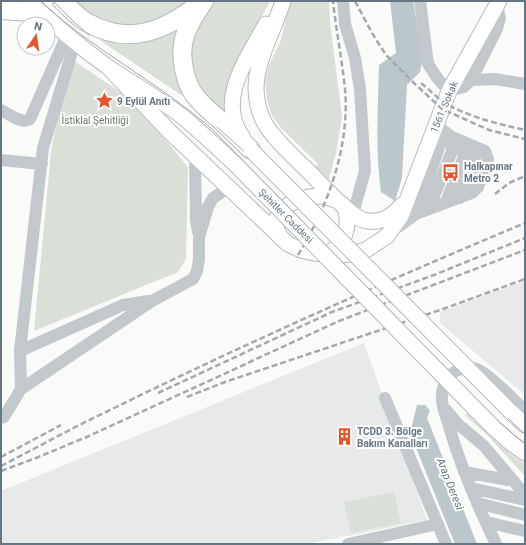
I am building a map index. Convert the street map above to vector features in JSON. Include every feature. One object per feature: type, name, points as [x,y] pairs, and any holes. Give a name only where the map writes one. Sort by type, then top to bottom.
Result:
[{"type":"highway","points":[[62,1],[87,22],[101,29],[116,33],[130,34],[142,34],[168,26],[183,17],[203,1]]},
{"type":"highway","points":[[203,1],[188,27],[183,45],[182,58],[188,84],[194,96],[251,150]]},
{"type":"highway","points":[[1,10],[32,12],[39,16]]},
{"type":"main road","name":"Şehitler Caddesi","points":[[29,1],[44,16]]},
{"type":"main road","points":[[278,1],[242,69],[233,90],[233,120],[240,134],[251,150],[510,411],[525,424]]},
{"type":"main road","points":[[283,1],[272,33],[262,55],[256,84],[259,109],[266,126],[272,134],[358,218],[369,222],[386,219],[395,213],[409,196]]},
{"type":"main road","name":"1561. Sokak","points":[[387,236],[401,216],[409,196],[444,132],[449,91],[498,3]]},
{"type":"main road","name":"Şehitler Caddesi","points":[[56,27],[108,67],[183,117],[215,145],[493,428],[525,453]]},
{"type":"main road","points":[[108,67],[170,132],[228,188],[294,248],[320,254],[339,255],[360,252],[387,236]]},
{"type":"main road","points":[[282,238],[276,229],[276,222],[282,210],[291,203],[305,198],[318,196],[330,198],[345,206]]},
{"type":"main road","points":[[320,254],[333,250],[339,246],[343,240],[346,231],[347,219],[345,206]]},
{"type":"street","points":[[343,1],[344,24],[355,58],[360,89],[365,171],[345,206]]},
{"type":"street","points":[[420,1],[428,64],[438,79],[449,91],[464,87],[471,80],[497,29],[500,18],[498,3]]},
{"type":"street","points":[[1,110],[24,121],[30,119],[71,39]]},
{"type":"street","points":[[21,389],[20,351],[44,148],[71,39]]},
{"type":"street","points":[[471,80],[494,79],[525,84]]},
{"type":"street","points":[[387,236],[416,214],[472,193],[478,187],[488,159],[485,151],[444,132]]},
{"type":"street","points":[[429,209],[452,151],[444,132]]},
{"type":"street","points":[[416,214],[444,132]]},
{"type":"street","points":[[446,202],[469,144]]},
{"type":"street","points":[[1,418],[4,417],[21,389],[152,300],[193,279],[197,271],[199,259],[199,237],[196,220],[195,156]]},
{"type":"street","points":[[1,160],[42,164]]},
{"type":"street","points":[[199,237],[208,207],[213,198],[228,188]]},
{"type":"street","points":[[20,351],[123,305],[152,300]]},
{"type":"street","points":[[496,544],[477,503],[456,450],[442,402],[442,392],[448,378],[455,372],[465,368],[471,368],[486,374],[525,410]]},
{"type":"street","points":[[385,398],[446,544]]},
{"type":"street","points":[[444,407],[458,424],[482,444],[525,495]]},
{"type":"street","points":[[456,450],[459,442],[465,438],[482,444]]},
{"type":"street","points":[[464,472],[514,481]]},
{"type":"street","points":[[471,488],[525,500]]},
{"type":"street","points":[[477,503],[525,515]]},
{"type":"street","points":[[486,522],[525,531]]},
{"type":"street","points":[[348,544],[438,524]]},
{"type":"shaded area","points":[[525,281],[525,395],[440,323],[440,312]]},
{"type":"shaded area","points":[[364,343],[427,520],[307,544],[1,544],[1,491]]},
{"type":"green space","points":[[72,1],[196,1],[163,22],[132,26],[100,20],[85,13]]},
{"type":"green space","points":[[211,1],[270,1],[231,75],[227,88],[224,112],[201,97],[188,64],[192,36]]},
{"type":"green space","points":[[290,1],[329,1],[330,22],[342,117],[336,153],[328,182],[315,167],[318,164],[281,128],[271,114],[267,100],[265,81],[268,67],[281,40]]},
{"type":"green space","points":[[180,25],[190,101],[104,43],[85,28]]},
{"type":"green space","name":"İstiklal Şehitliği","points":[[74,61],[131,99],[188,167],[186,259],[178,272],[34,331],[51,152],[60,105]]},
{"type":"green space","points":[[467,413],[487,433],[525,464],[525,476],[487,435],[465,415]]},
{"type":"green space","points":[[394,492],[401,523],[351,533],[344,502]]},
{"type":"water","points":[[390,1],[413,1],[423,57],[420,72],[407,85],[402,178],[395,201],[381,192],[377,145],[379,65],[396,53]]},
{"type":"water","name":"Arap Deresi","points":[[417,405],[425,405],[430,410],[427,418],[477,544],[455,544],[410,433]]},
{"type":"tram line","points":[[40,1],[60,19],[103,51],[170,96],[212,129],[499,422],[525,444]]},
{"type":"tram line","points":[[53,1],[89,35]]},
{"type":"tram line","points":[[217,127],[247,154],[525,434]]},
{"type":"railway","points":[[298,255],[319,217],[335,175],[344,133],[346,111],[345,89],[333,1]]},
{"type":"railway","points":[[355,1],[386,55],[442,109],[489,130],[525,139]]},
{"type":"railway","points":[[421,83],[442,101],[454,108],[494,123],[525,130]]},
{"type":"railway","points":[[495,194],[509,183],[525,176]]},
{"type":"railway","points":[[1,466],[93,418],[262,338],[419,268],[525,223]]},
{"type":"railway","points":[[158,393],[332,312],[434,275],[525,238]]},
{"type":"railway","points":[[1,471],[89,436],[339,321],[525,250]]},
{"type":"railway","points":[[187,397],[225,382],[443,309],[525,279]]},
{"type":"railway","points":[[1,457],[61,425]]},
{"type":"place","name":"9 Eylül Anıtı","points":[[104,101]]},
{"type":"place","name":"Halkapınar Metro 2","points":[[451,172]]},
{"type":"place","name":"TCDD 3. Bölge Bakım Kanalları","points":[[344,437]]}]
